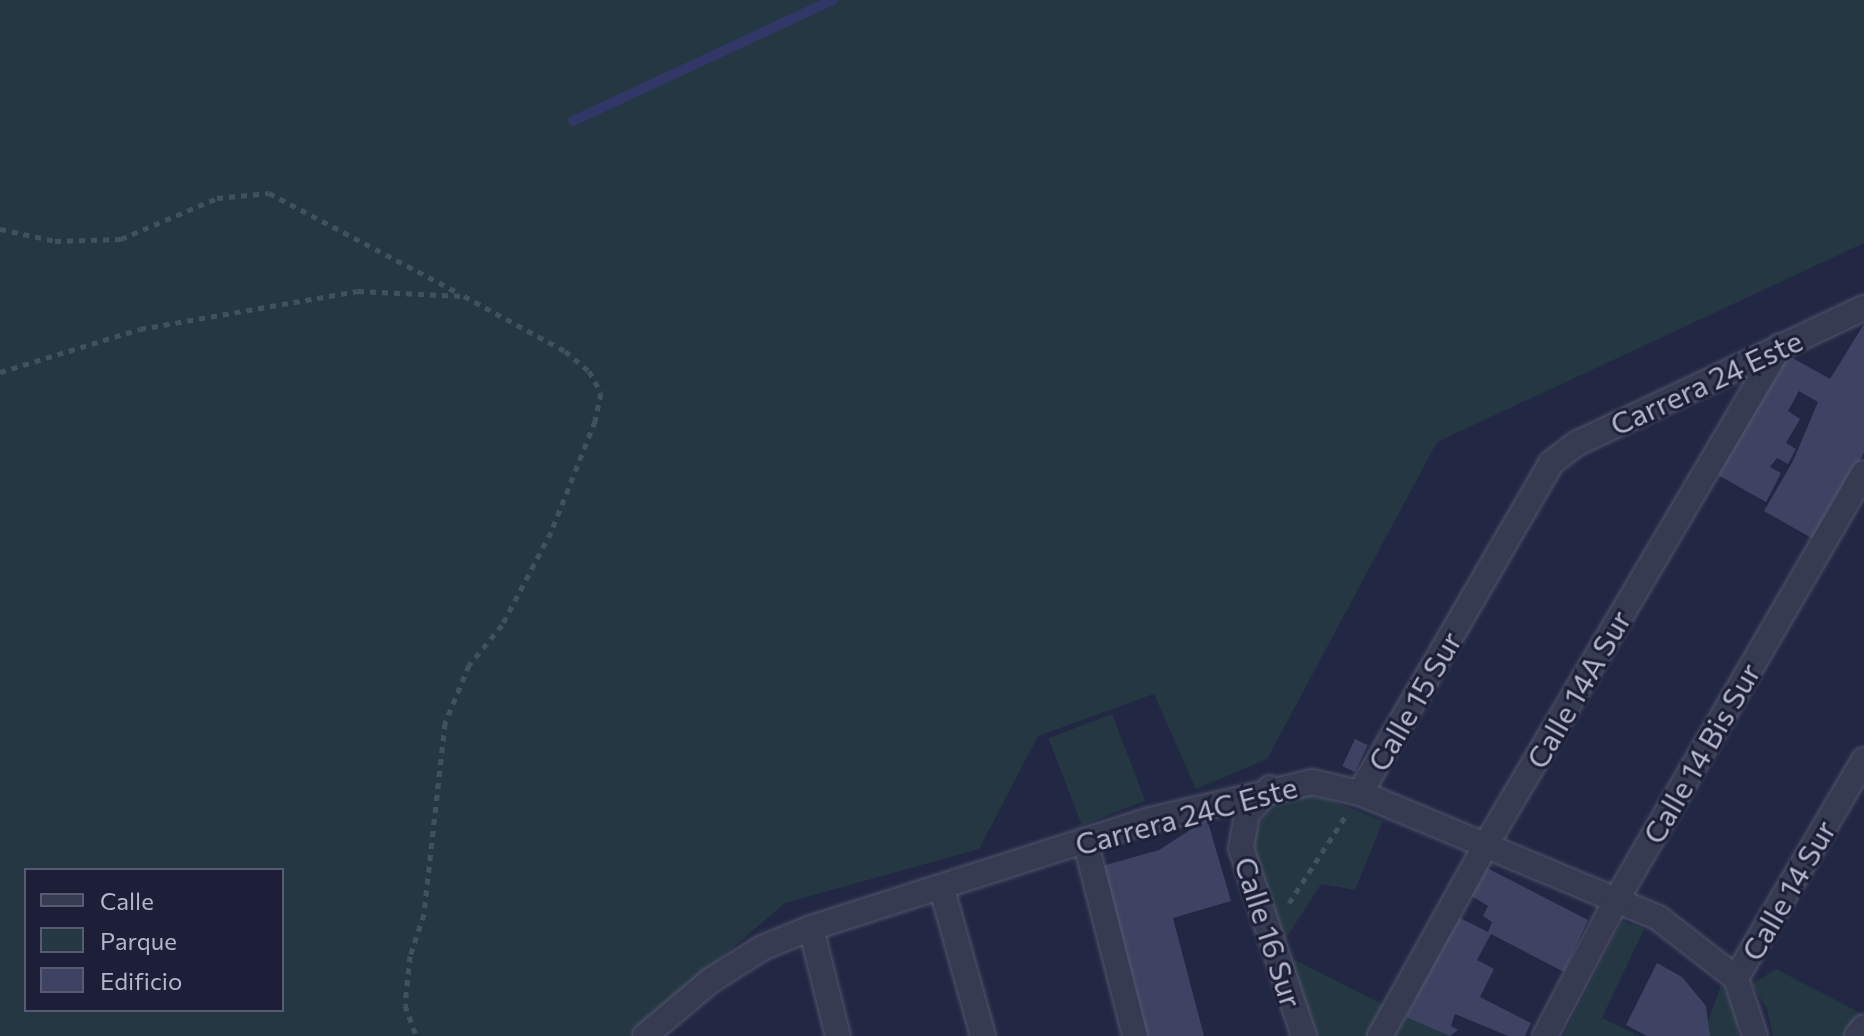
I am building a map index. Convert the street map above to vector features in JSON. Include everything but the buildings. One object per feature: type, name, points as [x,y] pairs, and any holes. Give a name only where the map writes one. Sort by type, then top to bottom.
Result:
[{"type":"street","name":"Carrera 24 Este","points":[[1551,463],[1578,443],[1864,308]]},
{"type":"street","name":"Calle 14A Sur","points":[[1380,1036],[1487,843],[1780,346]]},
{"type":"street","name":"Calle 15 Sur","points":[[1360,793],[1551,463]]},
{"type":"street","name":"Calle 14 Bis Sur","points":[[1545,1036],[1618,897],[1864,473]]},
{"type":"street","name":"Calle 14 Sur","points":[[1736,978],[1864,760]]},
{"type":"street","name":"Carrera 24C Este","points":[[645,1036],[710,981],[762,948],[811,928],[942,889],[1085,840],[1270,788],[1312,782],[1360,793],[1618,897],[1685,935],[1736,978],[1753,1024]]},
{"type":"street","name":"Calle 16 Sur","points":[[1270,788],[1247,814],[1241,848],[1304,1036]]},
{"type":"street","points":[[1085,840],[1135,1036]]},
{"type":"street","points":[[942,889],[983,1036]]},
{"type":"street","points":[[811,928],[838,1036]]},
{"type":"street","points":[[1740,1036],[1753,1024]]},
{"type":"street","points":[[1857,1036],[1864,1027]]},
{"type":"path","points":[[0,229],[55,241],[121,239],[217,198],[269,193],[565,351],[589,371],[601,393],[551,532],[502,625],[469,665],[445,723],[424,914],[410,956],[405,1005],[416,1036]]},
{"type":"path","points":[[0,372],[140,329],[358,291],[464,296]]},
{"type":"path","name":"Calle 15 Sur","points":[[1269,935],[1360,793]]},
{"type":"green space","points":[[0,0],[1864,0],[1864,243],[1437,442],[1267,759],[1196,789],[1154,694],[1038,736],[979,849],[785,903],[630,1036],[0,1036]]},
{"type":"green space","points":[[1112,714],[1145,801],[1082,825],[1049,738]]},
{"type":"green space","points":[[1299,795],[1325,798],[1383,821],[1355,890],[1321,884],[1285,940],[1250,843],[1271,804]]},
{"type":"green space","points":[[1622,921],[1644,929],[1602,1018],[1640,1036],[1563,1036]]},
{"type":"green space","points":[[1289,957],[1402,1014],[1450,1036],[1317,1036]]},
{"type":"green space","points":[[1776,969],[1864,1015],[1864,1036],[1773,1036],[1767,1009],[1752,984]]},
{"type":"green space","points":[[1721,985],[1737,1005],[1738,1036],[1703,1036]]},
{"type":"waterway","points":[[573,121],[833,0]]}]
